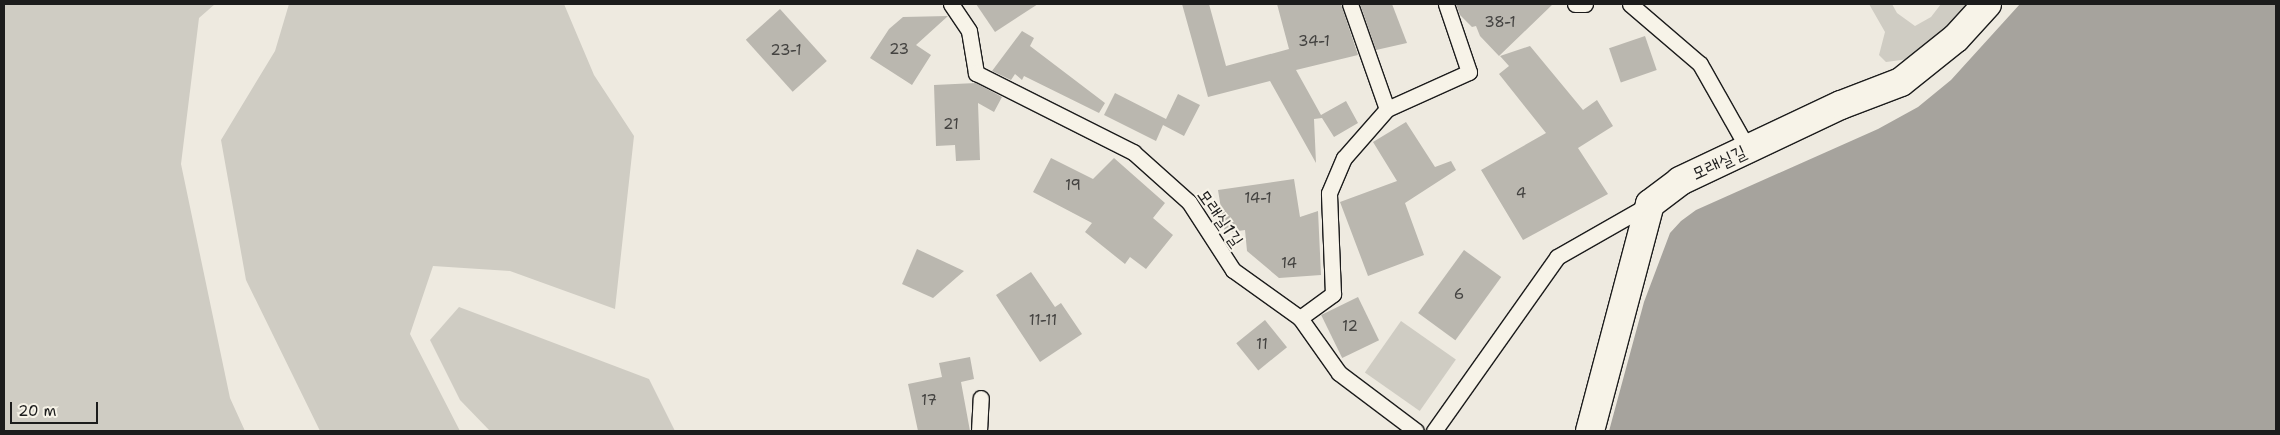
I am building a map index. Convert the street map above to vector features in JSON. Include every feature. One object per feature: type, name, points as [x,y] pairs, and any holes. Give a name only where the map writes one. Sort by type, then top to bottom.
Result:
[{"type":"street","name":"모래실길","points":[[1650,204],[1680,181],[1841,105],[1901,82],[1956,38],[1987,4]]},
{"type":"street","points":[[1590,431],[1650,204]]},
{"type":"lane","name":"모래실1길","points":[[950,4],[969,31],[976,73],[1133,152],[1189,202],[1233,270],[1300,318],[1339,373],[1416,431]]},
{"type":"lane","points":[[1350,4],[1387,109]]},
{"type":"lane","points":[[1300,318],[1333,294],[1330,193],[1344,158],[1387,109],[1469,72],[1446,4]]},
{"type":"lane","points":[[1575,4],[1585,4]]},
{"type":"lane","points":[[1630,4],[1700,64],[1748,149]]},
{"type":"lane","points":[[1434,431],[1558,257],[1650,204]]},
{"type":"lane","points":[[979,431],[981,398]]},
{"type":"shaded area","points":[[4,4],[215,4],[199,18],[181,164],[230,398],[245,431],[4,431]]},
{"type":"shaded area","points":[[289,4],[564,4],[594,75],[634,136],[615,309],[510,271],[433,266],[410,334],[460,431],[320,431],[246,280],[221,140],[275,51]]},
{"type":"shaded area","points":[[1869,4],[1892,4],[1897,13],[1915,26],[1931,17],[1941,4],[1974,4],[1939,41],[1909,59],[1886,62],[1879,55],[1885,32]]},
{"type":"shaded area","points":[[2020,4],[2276,4],[2276,431],[1609,431],[1644,302],[1670,233],[1681,221],[1696,210],[1878,129],[1918,107],[1951,80]]},
{"type":"shaded area","points":[[459,307],[649,379],[675,431],[490,431],[460,400],[430,340]]},
{"type":"shaded area","points":[[1401,321],[1456,359],[1420,411],[1365,373]]},
{"type":"building","points":[[976,4],[1038,4],[995,32]]},
{"type":"building","points":[[1182,4],[1209,4],[1226,66],[1289,49],[1277,4],[1341,4],[1358,55],[1296,70],[1321,115],[1346,101],[1358,123],[1334,137],[1322,118],[1314,119],[1316,163],[1270,81],[1208,97]]},
{"type":"building","points":[[1360,4],[1392,4],[1407,43],[1376,50]]},
{"type":"building","points":[[1456,4],[1553,4],[1499,56],[1480,36],[1476,26],[1472,27],[1460,15]]},
{"type":"building","points":[[780,9],[827,61],[793,92],[746,40]]},
{"type":"building","points":[[948,16],[916,45],[931,55],[912,85],[870,58],[889,29],[903,17]]},
{"type":"building","points":[[1022,31],[1034,38],[1030,46],[1105,103],[1099,113],[1024,76],[1022,80],[1015,74],[1011,80],[992,71]]},
{"type":"building","points":[[1645,36],[1657,70],[1621,82],[1609,48]]},
{"type":"building","points":[[1530,46],[1583,110],[1597,100],[1613,126],[1578,148],[1608,194],[1523,240],[1481,170],[1546,133],[1499,74],[1509,66],[1500,56]]},
{"type":"building","points":[[976,83],[1002,97],[994,112],[978,103],[980,160],[956,161],[955,145],[936,146],[934,85]]},
{"type":"building","points":[[1115,93],[1166,119],[1178,94],[1200,105],[1184,136],[1163,125],[1156,141],[1104,115]]},
{"type":"building","points":[[1406,122],[1435,167],[1451,161],[1456,170],[1405,203],[1424,255],[1368,276],[1340,202],[1397,181],[1373,142]]},
{"type":"building","points":[[1051,158],[1093,179],[1114,158],[1165,203],[1153,218],[1173,235],[1146,269],[1130,257],[1125,264],[1085,232],[1092,223],[1033,192]]},
{"type":"building","points":[[1294,179],[1300,217],[1318,211],[1321,275],[1279,278],[1247,251],[1245,230],[1225,233],[1218,190]]},
{"type":"building","points":[[917,249],[964,271],[933,298],[902,284]]},
{"type":"building","points":[[1464,250],[1501,277],[1455,340],[1418,313]]},
{"type":"building","points":[[1031,272],[1055,307],[1061,303],[1082,334],[1040,362],[996,295]]},
{"type":"building","points":[[1358,297],[1379,340],[1342,358],[1321,315]]},
{"type":"building","points":[[1265,320],[1287,347],[1258,370],[1236,343]]},
{"type":"building","points":[[970,357],[974,379],[961,382],[970,431],[918,431],[908,384],[942,377],[939,363]]}]
